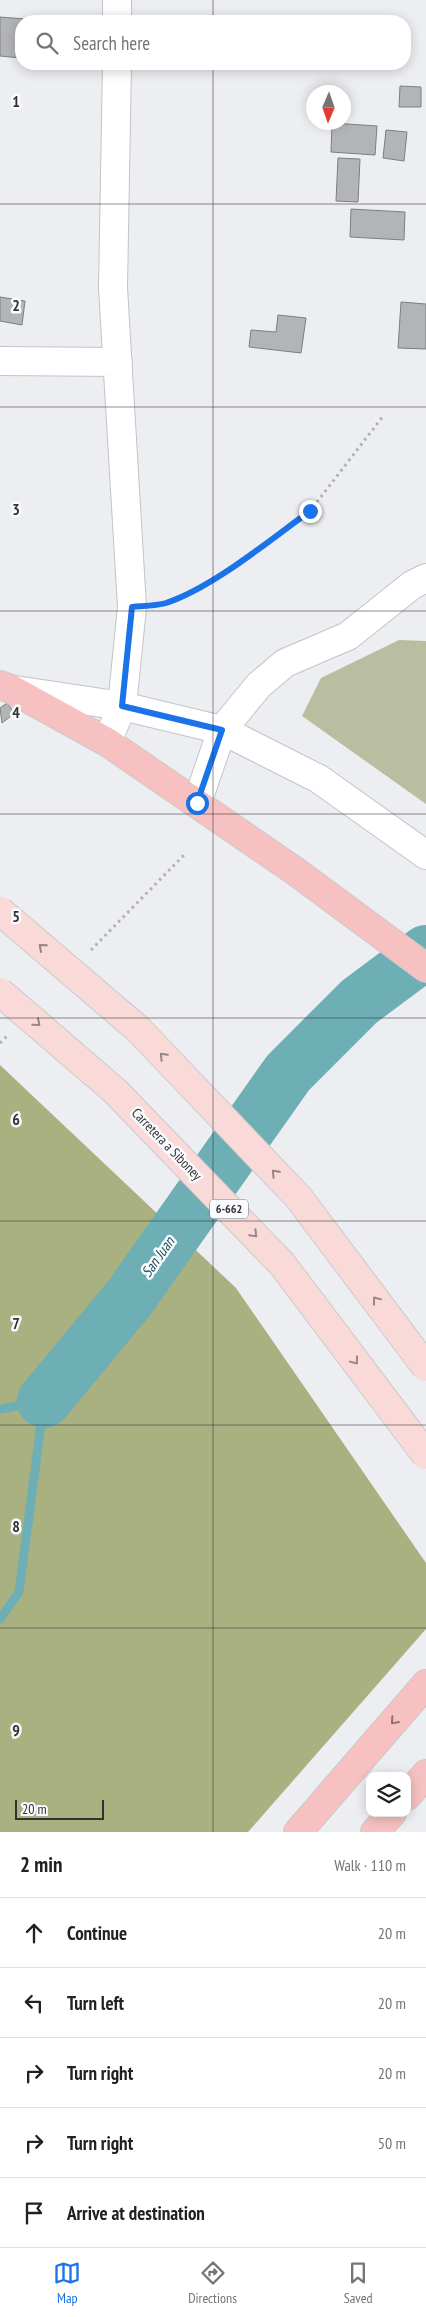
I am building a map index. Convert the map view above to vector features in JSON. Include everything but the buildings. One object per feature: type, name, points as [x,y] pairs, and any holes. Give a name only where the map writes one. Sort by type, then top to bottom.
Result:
[{"type":"highway","points":[[6,687],[107,742],[240,833],[426,968]]},
{"type":"highway","points":[[298,1832],[426,1684]]},
{"type":"highway","points":[[411,1791],[426,1774]]},
{"type":"highway","points":[[375,1832],[388,1817]]},
{"type":"main road","points":[[0,911],[138,1029],[299,1198],[426,1367]]},
{"type":"main road","name":"Carretera a Siboney","points":[[0,992],[115,1091],[282,1264],[426,1455]]},
{"type":"street","points":[[117,0],[117,15]]},
{"type":"street","points":[[107,742],[122,706],[132,607],[113,288],[117,70]]},
{"type":"street","points":[[0,361],[118,362]]},
{"type":"street","points":[[197,803],[222,730],[258,685],[285,663],[348,636],[412,585],[426,578]]},
{"type":"street","points":[[6,687],[122,706],[222,730],[319,779],[426,856]]},
{"type":"path","points":[[132,607],[165,604],[185,595],[224,572],[310,511],[384,415]]},
{"type":"path","points":[[90,952],[186,853]]},
{"type":"path","points":[[0,1043],[14,1029]]},
{"type":"green space","points":[[399,640],[426,641],[426,804],[302,716],[321,678]]},
{"type":"green space","points":[[0,1065],[236,1288],[426,1563],[426,1629],[248,1832],[0,1832]]},
{"type":"waterway","name":"San Juan","points":[[44,1401],[130,1297],[288,1073],[359,1002],[426,952]]},
{"type":"waterway","name":"San Juan","points":[[0,1409],[44,1401],[19,1592],[0,1619]]},
{"type":"route","points":[[197,803],[222,730],[122,706],[132,607],[165,604],[185,595],[224,572],[310,511]]}]
